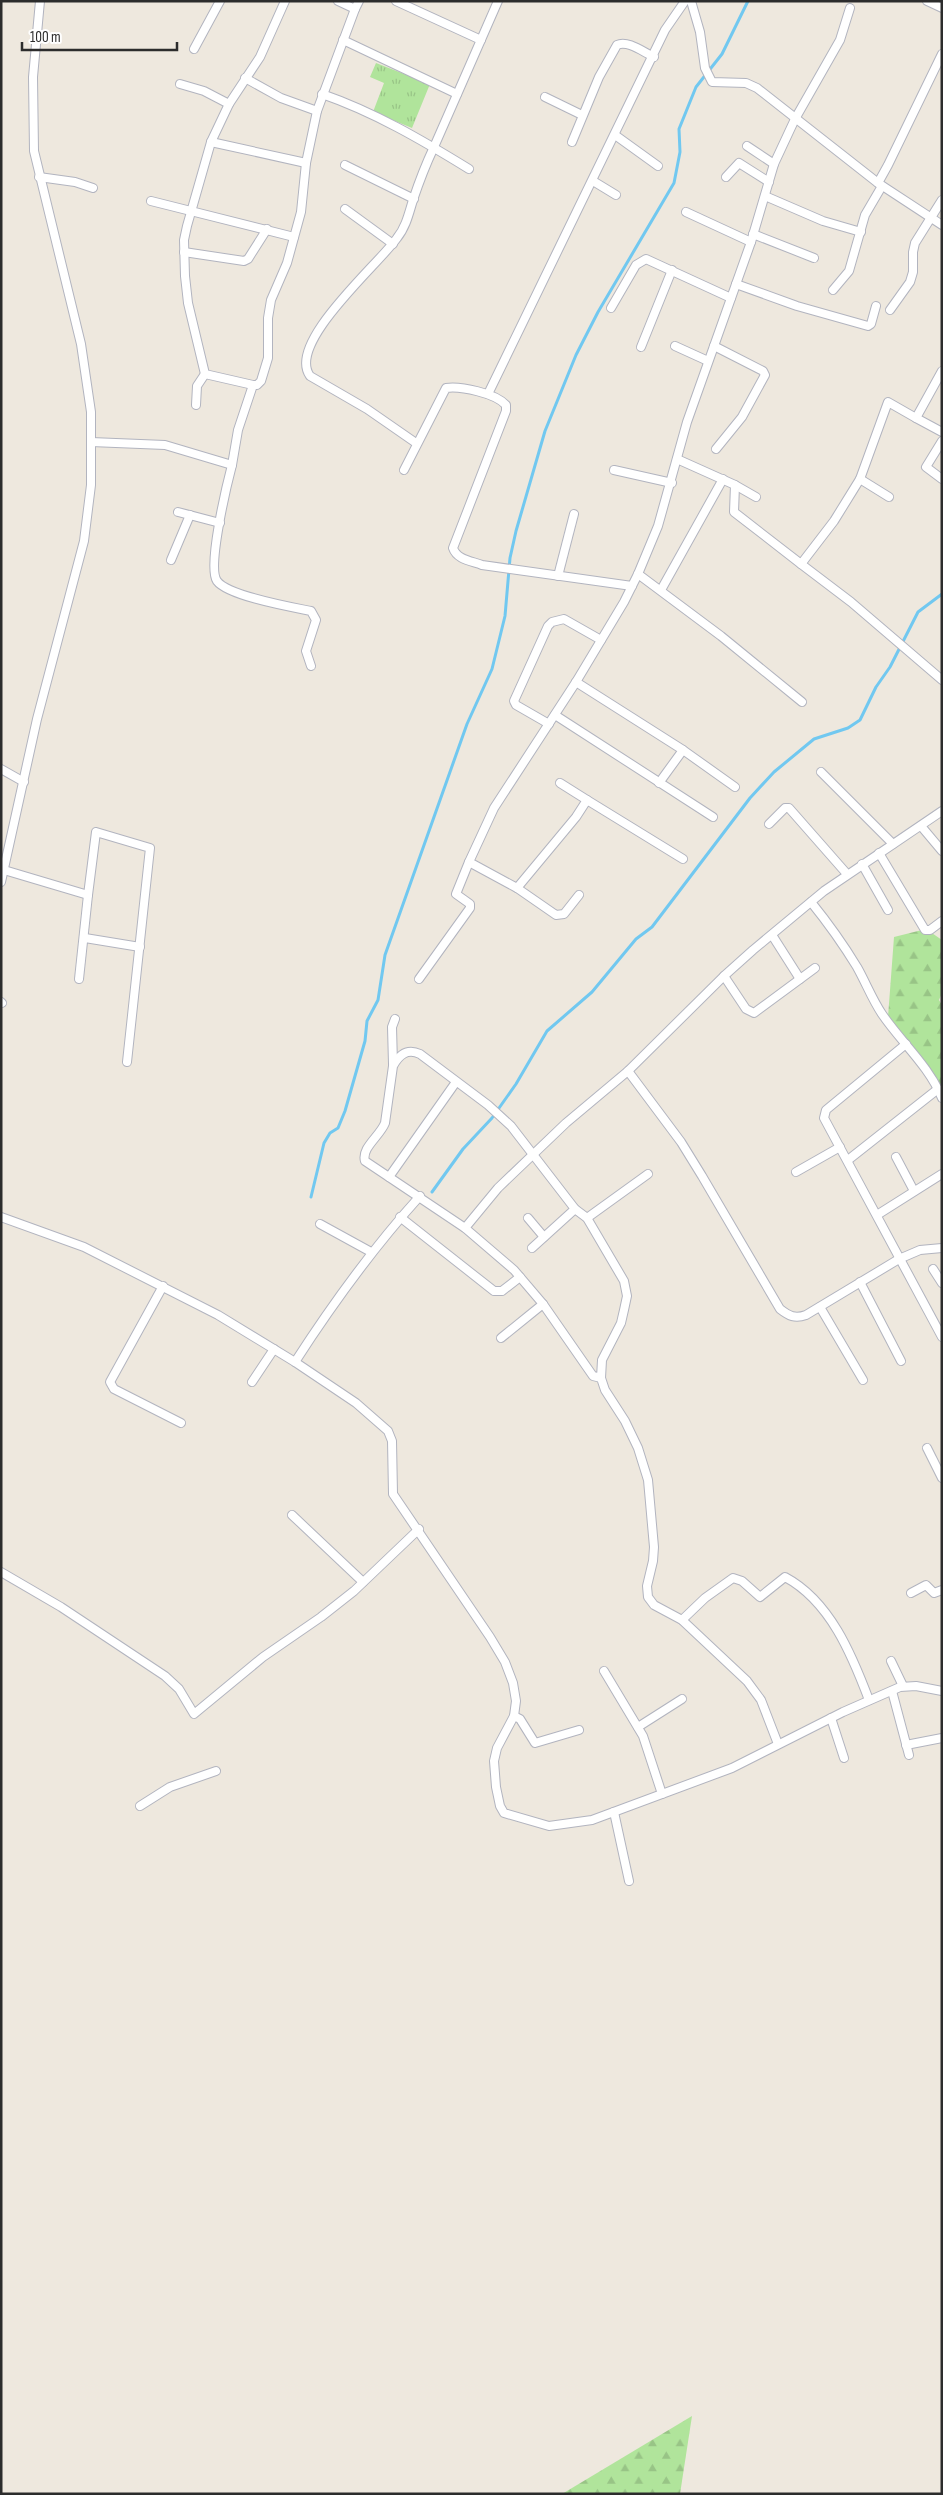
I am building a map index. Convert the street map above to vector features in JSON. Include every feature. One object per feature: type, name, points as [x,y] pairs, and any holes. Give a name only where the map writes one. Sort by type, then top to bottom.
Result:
[{"type":"street","points":[[1,882],[37,719],[84,541],[91,485],[91,412],[81,344],[34,151],[33,76],[40,1]]},
{"type":"street","points":[[194,49],[220,1]]},
{"type":"street","points":[[196,405],[197,386],[205,374],[188,303],[184,252],[191,212],[211,142],[228,104],[260,57],[285,1]]},
{"type":"street","points":[[338,1],[355,9]]},
{"type":"street","points":[[205,374],[257,385],[265,373],[268,358],[268,318],[271,300],[287,263],[301,212],[306,163],[317,111],[359,1]]},
{"type":"street","points":[[396,1],[481,40]]},
{"type":"street","points":[[416,443],[319,380],[307,371],[305,361],[308,351],[335,308],[392,244],[407,220],[434,147],[498,1]]},
{"type":"street","points":[[488,394],[666,30],[685,1]]},
{"type":"street","points":[[691,1],[700,32],[705,68],[709,78],[717,83],[746,83],[757,88],[880,184],[942,225]]},
{"type":"street","points":[[927,1],[942,8]]},
{"type":"street","points":[[419,979],[470,908],[470,904],[456,894],[494,808],[576,682],[638,574],[658,526],[672,483],[687,422],[752,238],[774,164],[795,119],[830,61],[840,40],[850,8]]},
{"type":"street","points":[[343,40],[457,94]]},
{"type":"street","points":[[572,142],[599,76],[617,45],[622,44],[633,47],[654,57]]},
{"type":"street","points":[[833,290],[849,271],[865,215],[942,54]]},
{"type":"street","points":[[245,78],[281,98],[317,111]]},
{"type":"street","points":[[180,84],[204,92],[228,104]]},
{"type":"street","points":[[322,94],[364,110],[434,147],[469,169]]},
{"type":"street","points":[[545,97],[582,115]]},
{"type":"street","points":[[615,135],[658,166]]},
{"type":"street","points":[[211,142],[306,163]]},
{"type":"street","points":[[747,146],[774,164]]},
{"type":"street","points":[[726,178],[739,163],[769,182]]},
{"type":"street","points":[[344,165],[414,199]]},
{"type":"street","points":[[39,177],[74,182],[94,188]]},
{"type":"street","points":[[593,181],[616,195]]},
{"type":"street","points":[[765,196],[823,221],[861,232]]},
{"type":"street","points":[[890,310],[910,282],[913,272],[915,243],[942,200]]},
{"type":"street","points":[[151,201],[294,237]]},
{"type":"street","points":[[345,209],[392,244]]},
{"type":"street","points":[[686,212],[752,238],[814,258]]},
{"type":"street","points":[[184,252],[248,259],[267,229]]},
{"type":"street","points":[[611,308],[640,262],[650,260],[731,298]]},
{"type":"street","points":[[641,347],[672,270]]},
{"type":"street","points":[[736,284],[797,306],[868,326],[871,324],[876,306]]},
{"type":"street","points":[[676,346],[708,361]]},
{"type":"street","points":[[714,346],[763,371],[765,375],[739,423],[716,450]]},
{"type":"street","points":[[916,418],[937,376],[942,371]]},
{"type":"street","points":[[253,385],[238,430],[220,523],[214,573],[216,580],[222,586],[239,593],[311,611],[316,620],[306,651],[311,666]]},
{"type":"street","points":[[404,470],[416,443],[446,388],[488,394],[502,401],[506,408],[454,548],[455,553],[460,558],[482,565],[632,586]]},
{"type":"street","points":[[801,564],[834,521],[860,479],[888,402],[942,432]]},
{"type":"street","points":[[942,440],[926,467],[942,479]]},
{"type":"street","points":[[91,442],[165,445],[232,465]]},
{"type":"street","points":[[678,459],[723,479],[756,497]]},
{"type":"street","points":[[614,470],[672,483]]},
{"type":"street","points":[[661,590],[723,479]]},
{"type":"street","points":[[860,479],[889,497]]},
{"type":"street","points":[[735,485],[734,512],[834,588],[942,680]]},
{"type":"street","points":[[178,512],[220,523]]},
{"type":"street","points":[[558,576],[574,514]]},
{"type":"street","points":[[172,560],[190,516]]},
{"type":"street","points":[[638,574],[661,590],[802,702]]},
{"type":"street","points":[[549,724],[516,705],[514,700],[548,626],[557,620],[564,619],[601,640]]},
{"type":"street","points":[[576,682],[683,750],[735,787]]},
{"type":"street","points":[[555,715],[713,817]]},
{"type":"street","points":[[660,782],[683,750]]},
{"type":"street","points":[[1,769],[24,782]]},
{"type":"street","points":[[821,772],[893,844]]},
{"type":"street","points":[[560,783],[683,859]]},
{"type":"street","points":[[517,888],[576,817],[587,800]]},
{"type":"street","points":[[769,824],[785,808],[789,808],[847,874]]},
{"type":"street","points":[[465,1228],[498,1188],[566,1123],[628,1071],[724,976],[847,874],[942,811]]},
{"type":"street","points":[[921,826],[942,852]]},
{"type":"street","points":[[79,979],[96,833],[150,848],[127,1062]]},
{"type":"street","points":[[879,853],[925,930],[930,930],[942,921]]},
{"type":"street","points":[[469,862],[517,888],[556,915],[564,914],[579,895]]},
{"type":"street","points":[[862,864],[888,910]]},
{"type":"street","points":[[4,870],[88,895]]},
{"type":"street","points":[[811,902],[854,962],[876,1004],[894,1031],[906,1044],[938,1089],[942,1098]]},
{"type":"street","points":[[772,935],[800,979]]},
{"type":"street","points":[[84,938],[140,947]]},
{"type":"street","points":[[724,976],[751,1013],[758,1012],[815,968]]},
{"type":"street","points":[[395,1019],[392,1027],[393,1066],[385,1124],[382,1131],[365,1151],[364,1157],[368,1165],[420,1196],[465,1228],[520,1277],[543,1304],[593,1376],[601,1378]]},
{"type":"street","points":[[906,1044],[826,1110],[824,1118],[942,1337]]},
{"type":"street","points":[[393,1066],[403,1054],[414,1051],[501,1115],[534,1153],[575,1209],[587,1218],[624,1281],[627,1296],[620,1323],[602,1360],[601,1378],[605,1390],[625,1421],[638,1448],[648,1480],[654,1547],[653,1562],[647,1586],[648,1597],[654,1605],[682,1620],[752,1687],[761,1700],[778,1744]]},
{"type":"street","points":[[628,1071],[681,1142],[737,1232],[780,1309],[792,1317],[800,1318],[899,1259],[920,1250],[942,1248]]},
{"type":"street","points":[[389,1177],[456,1082]]},
{"type":"street","points":[[848,1160],[938,1089]]},
{"type":"street","points":[[796,1172],[840,1146]]},
{"type":"street","points":[[896,1157],[914,1191]]},
{"type":"street","points":[[587,1218],[648,1174]]},
{"type":"street","points":[[877,1215],[942,1174]]},
{"type":"street","points":[[296,1362],[332,1305],[371,1252],[420,1196]]},
{"type":"street","points":[[532,1248],[575,1209]]},
{"type":"street","points":[[1,1217],[84,1247],[225,1318],[296,1362],[356,1403],[390,1433],[393,1494],[505,1662],[515,1690],[514,1716],[496,1748],[494,1761],[496,1787],[502,1812],[554,1827],[584,1822],[732,1768],[830,1718],[903,1686],[942,1691]]},
{"type":"street","points":[[400,1217],[494,1291],[502,1291],[520,1277]]},
{"type":"street","points":[[528,1218],[544,1237]]},
{"type":"street","points":[[320,1224],[371,1252]]},
{"type":"street","points":[[932,1269],[942,1283]]},
{"type":"street","points":[[860,1282],[901,1361]]},
{"type":"street","points":[[162,1286],[110,1382],[114,1390],[181,1423]]},
{"type":"street","points":[[501,1338],[543,1304]]},
{"type":"street","points":[[820,1307],[863,1380]]},
{"type":"street","points":[[252,1382],[274,1349]]},
{"type":"street","points":[[927,1448],[942,1478]]},
{"type":"street","points":[[292,1515],[363,1582]]},
{"type":"street","points":[[1,1572],[61,1606],[165,1676],[179,1689],[194,1714],[263,1657],[321,1617],[363,1582],[418,1529]]},
{"type":"street","points":[[682,1620],[705,1598],[733,1578],[744,1583],[760,1598],[785,1577],[810,1595],[830,1619],[852,1660],[869,1700]]},
{"type":"street","points":[[911,1592],[926,1585],[934,1593],[942,1590]]},
{"type":"street","points":[[891,1661],[903,1686]]},
{"type":"street","points":[[604,1671],[638,1727],[646,1744],[662,1794]]},
{"type":"street","points":[[892,1691],[909,1755]]},
{"type":"street","points":[[638,1727],[682,1699]]},
{"type":"street","points":[[514,1716],[520,1719],[535,1743],[579,1730]]},
{"type":"street","points":[[830,1718],[844,1758]]},
{"type":"street","points":[[906,1745],[942,1738]]},
{"type":"street","points":[[140,1806],[170,1787],[216,1771]]},
{"type":"street","points":[[614,1812],[629,1881]]},
{"type":"green space","points":[[376,63],[430,84],[412,128],[373,112],[384,83],[370,77]]},
{"type":"green space","points":[[926,929],[942,940],[942,993],[939,1000],[942,1005],[942,1096],[888,1017],[894,937]]},
{"type":"green space","points":[[692,2416],[680,2494],[562,2494]]},
{"type":"waterway","points":[[311,1197],[324,1143],[330,1133],[338,1128],[345,1111],[365,1041],[367,1021],[378,1000],[385,955],[467,724],[492,669],[505,616],[510,558],[516,531],[545,431],[576,355],[598,312],[674,183],[680,152],[679,129],[696,87],[722,54],[748,1]]},
{"type":"waterway","points":[[432,1192],[463,1149],[492,1118],[516,1084],[547,1031],[592,992],[636,939],[652,927],[750,798],[774,772],[814,739],[848,728],[860,720],[876,687],[890,667],[918,612],[942,594]]}]
